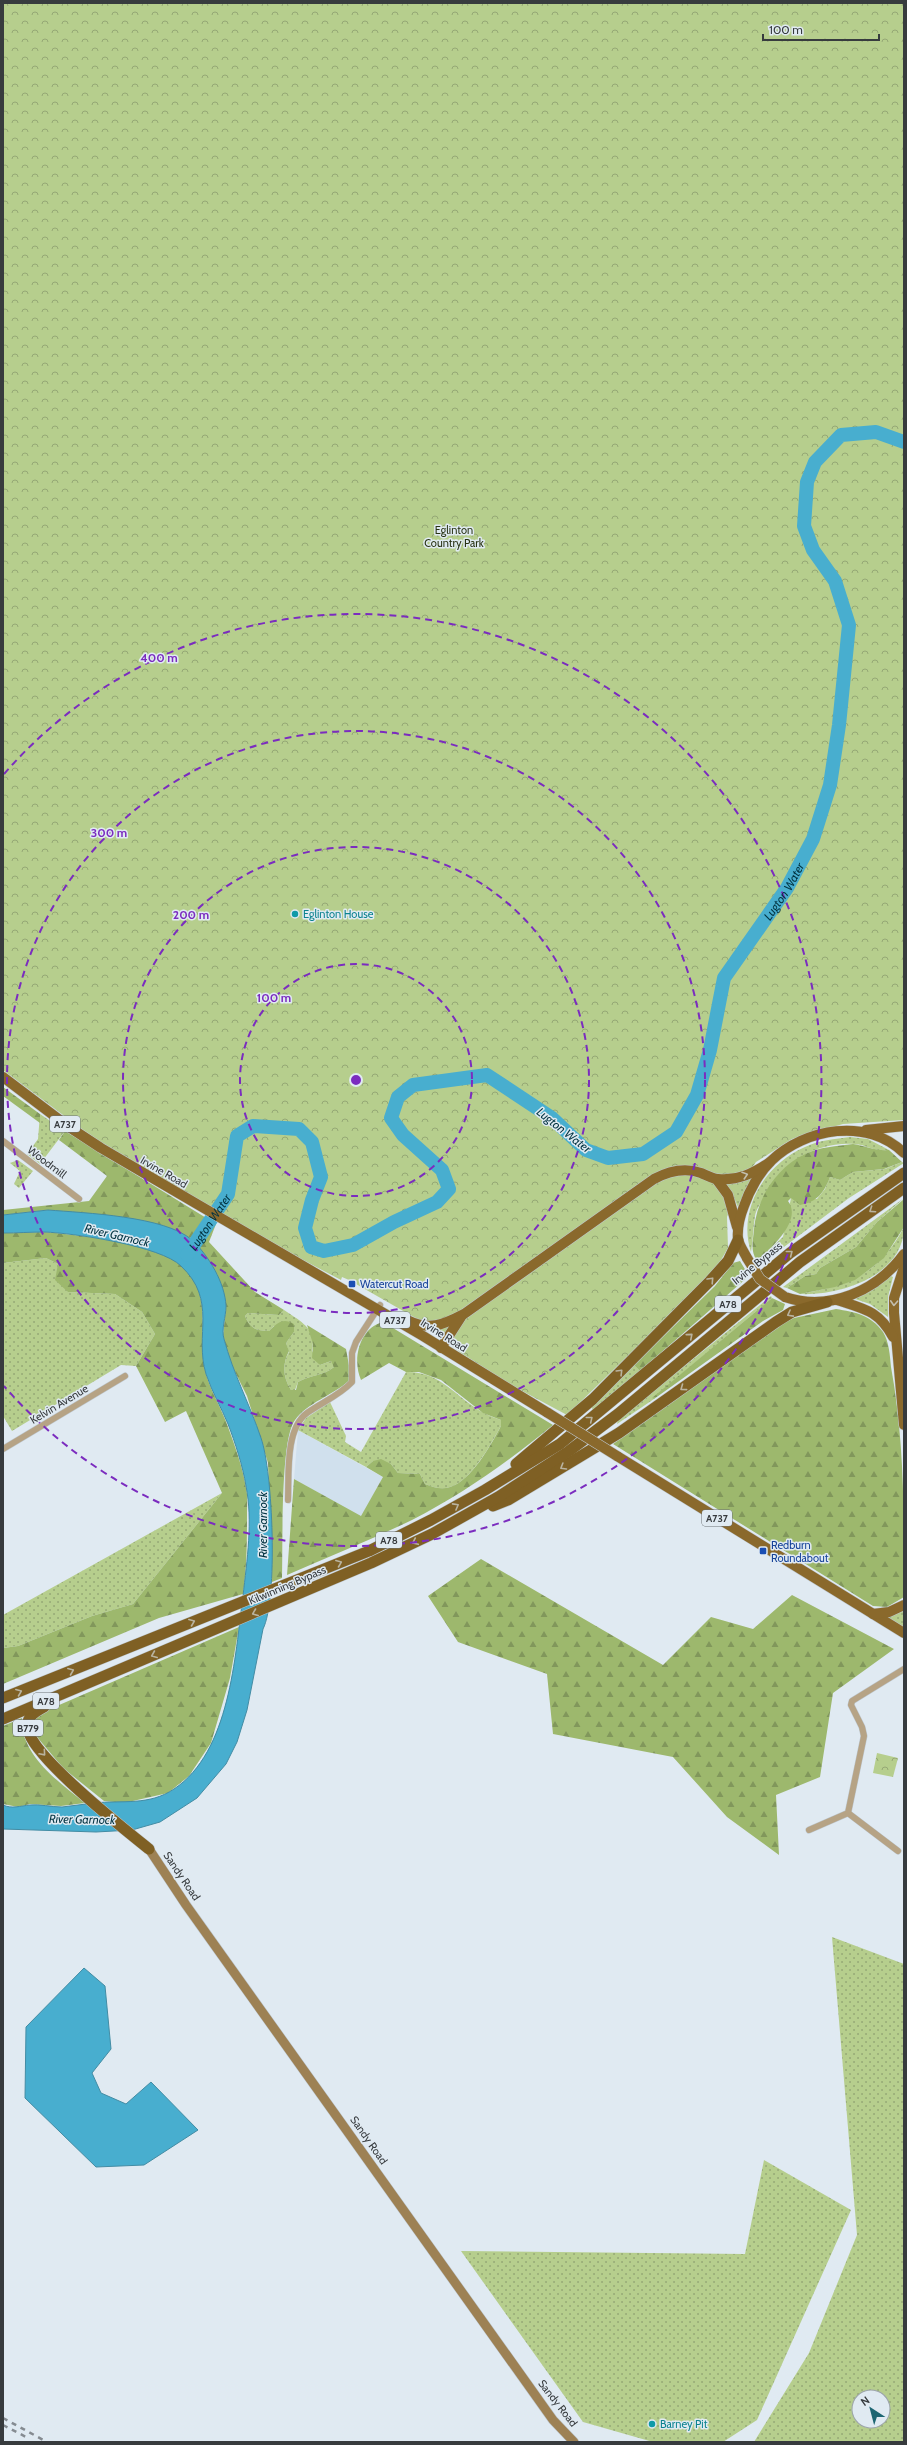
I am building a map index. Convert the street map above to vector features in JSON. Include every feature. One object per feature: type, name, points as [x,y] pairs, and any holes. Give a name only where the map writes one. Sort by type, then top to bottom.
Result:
[{"type":"highway","name":"Irvine Bypass","points":[[564,1447],[790,1253],[904,1173]]},
{"type":"highway","name":"A78","points":[[564,1447],[618,1414],[800,1262],[904,1188]]},
{"type":"highway","points":[[485,1490],[593,1399],[710,1281],[728,1261],[738,1234]]},
{"type":"highway","points":[[462,1518],[508,1500],[619,1433],[792,1312],[832,1301]]},
{"type":"highway","name":"Kilwinning Bypass","points":[[3,1698],[369,1550],[431,1520],[564,1447]]},
{"type":"highway","name":"Kilwinning Bypass","points":[[3,1718],[89,1684],[216,1628],[371,1564],[462,1518],[564,1447]]},
{"type":"highway","name":"B779","points":[[89,1684],[33,1714],[28,1725],[31,1736],[41,1752],[78,1789],[149,1849]]},
{"type":"main road","name":"Irvine Road","points":[[3,1077],[86,1139],[240,1231],[353,1295],[378,1307],[441,1348],[904,1632]]},
{"type":"main road","points":[[378,1307],[417,1325],[430,1327],[444,1324],[464,1314],[654,1179],[674,1171],[694,1171],[713,1178],[745,1176],[770,1162],[796,1144],[816,1136],[846,1130],[864,1131],[904,1126]]},
{"type":"main road","points":[[864,1131],[894,1146],[904,1153]]},
{"type":"main road","points":[[738,1234],[749,1194],[770,1162]]},
{"type":"main road","points":[[713,1178],[728,1195],[738,1234],[747,1258],[760,1279],[784,1297],[796,1301],[832,1301],[874,1312],[887,1326],[895,1341]]},
{"type":"main road","points":[[832,1301],[853,1295],[877,1282],[904,1254]]},
{"type":"main road","points":[[904,1267],[894,1298],[895,1341],[904,1425]]},
{"type":"main road","points":[[441,1348],[464,1314]]},
{"type":"main road","points":[[429,1340],[444,1324]]},
{"type":"main road","points":[[873,1614],[889,1612],[904,1605]]},
{"type":"main road","name":"Sandy Road","points":[[149,1849],[191,1911],[550,2416],[574,2442]]},
{"type":"street","name":"Woodmill","points":[[3,1141],[79,1199]]},
{"type":"street","points":[[288,1500],[295,1427],[305,1414],[352,1382],[352,1353],[356,1342],[378,1307]]},
{"type":"street","name":"Kelvin Avenue","points":[[3,1449],[125,1376]]},
{"type":"street","points":[[848,1813],[864,1736],[862,1727],[851,1705],[852,1700],[904,1669]]},
{"type":"street","points":[[809,1830],[848,1813]]},
{"type":"street","points":[[848,1813],[898,1851]]},
{"type":"shaded area","points":[[298,1430],[383,1477],[361,1517],[294,1479]]},
{"type":"green space","name":"Eglinton Country Park","points":[[3,3],[904,3],[904,1120],[843,1124],[792,1139],[756,1162],[736,1191],[727,1217],[728,1248],[714,1272],[567,1415],[511,1385],[461,1353],[419,1320],[349,1280],[342,1277],[341,1280],[303,1260],[119,1154],[79,1127],[3,1070]]},
{"type":"green space","points":[[3,1087],[40,1114],[40,1123],[3,1096]]},
{"type":"green space","points":[[40,1114],[65,1131],[40,1164],[27,1154],[38,1139]]},
{"type":"green space","points":[[65,1131],[216,1224],[209,1242],[255,1292],[284,1310],[279,1315],[248,1313],[245,1316],[251,1326],[260,1330],[269,1331],[278,1323],[283,1321],[294,1324],[294,1332],[286,1343],[289,1351],[284,1366],[286,1381],[291,1390],[296,1390],[298,1382],[330,1370],[334,1367],[331,1361],[320,1365],[312,1358],[313,1344],[307,1325],[346,1349],[350,1371],[349,1381],[300,1414],[295,1420],[290,1431],[283,1495],[282,1578],[272,1582],[268,1463],[247,1396],[231,1364],[223,1336],[226,1306],[217,1274],[191,1239],[167,1227],[48,1210],[3,1215],[3,1210],[89,1201],[107,1176],[59,1140]]},
{"type":"green space","points":[[850,1137],[868,1139],[889,1150],[878,1150],[854,1144],[839,1144],[812,1151],[788,1166],[778,1175],[757,1209],[754,1221],[751,1252],[748,1236],[748,1220],[751,1205],[758,1190],[767,1177],[778,1165],[805,1147],[821,1141]]},
{"type":"green space","points":[[853,1144],[875,1149],[889,1150],[902,1162],[884,1169],[853,1172],[840,1180],[830,1177],[819,1196],[806,1204],[800,1205],[791,1198],[788,1201],[792,1209],[788,1226],[776,1242],[757,1261],[753,1253],[752,1246],[756,1217],[764,1195],[777,1176],[785,1167],[805,1154],[828,1147]]},
{"type":"green space","points":[[18,1160],[33,1171],[19,1188],[14,1184],[20,1171],[10,1163]]},
{"type":"green space","points":[[902,1162],[904,1163],[849,1198],[760,1265],[757,1261],[783,1237],[791,1198],[817,1199],[825,1189],[830,1177],[840,1180],[853,1172],[885,1169]]},
{"type":"green space","points":[[752,1178],[739,1207],[738,1207],[728,1185]]},
{"type":"green space","points":[[904,1198],[877,1222],[856,1247],[820,1268],[816,1274],[805,1276],[787,1288],[783,1287]]},
{"type":"green space","points":[[904,1199],[904,1227],[884,1258],[870,1269],[855,1280],[835,1287],[800,1294],[787,1288],[805,1276],[816,1274],[820,1268],[856,1247],[877,1222]]},
{"type":"green space","points":[[904,1227],[901,1244],[894,1258],[882,1270],[851,1286],[834,1291],[816,1294],[800,1294],[834,1286],[861,1275],[884,1256]]},
{"type":"green space","points":[[44,1232],[114,1241],[151,1250],[167,1256],[179,1263],[191,1275],[198,1287],[201,1301],[203,1316],[203,1360],[206,1374],[226,1420],[241,1465],[247,1491],[247,1543],[245,1573],[243,1594],[159,1618],[3,1684],[3,1648],[18,1646],[92,1616],[133,1604],[222,1493],[186,1411],[165,1422],[136,1366],[155,1334],[142,1312],[115,1294],[68,1292],[55,1280],[58,1264],[46,1258],[3,1263],[3,1233]]},
{"type":"green space","points":[[46,1258],[58,1264],[68,1292],[115,1294],[142,1312],[155,1334],[136,1366],[121,1365],[12,1431],[3,1416],[3,1263]]},
{"type":"green space","points":[[740,1261],[749,1276],[640,1371],[634,1365],[715,1286],[733,1263]]},
{"type":"green space","points":[[891,1276],[893,1277],[888,1297],[888,1317],[870,1304],[855,1299],[870,1291]]},
{"type":"green space","points":[[771,1296],[772,1298],[653,1398],[654,1399],[617,1424],[618,1420]]},
{"type":"green space","points":[[772,1298],[785,1304],[783,1310],[763,1321],[654,1399],[652,1398]]},
{"type":"green space","points":[[836,1309],[850,1311],[868,1318],[883,1332],[889,1349],[899,1424],[903,1482],[904,1597],[887,1607],[873,1606],[613,1444],[775,1327],[794,1318]]},
{"type":"green space","points":[[284,1310],[306,1326],[310,1331],[313,1343],[312,1351],[320,1365],[331,1361],[334,1363],[334,1367],[330,1370],[298,1382],[295,1390],[291,1390],[288,1385],[284,1371],[285,1361],[289,1352],[286,1343],[294,1332],[274,1326],[269,1331],[260,1330],[251,1326],[245,1316],[248,1313],[279,1315]]},
{"type":"green space","points":[[383,1322],[553,1425],[485,1476],[431,1510],[381,1534],[287,1575],[294,1479],[361,1516],[383,1477],[366,1467],[373,1461],[381,1459],[391,1464],[398,1473],[420,1474],[425,1484],[440,1488],[447,1488],[458,1483],[473,1470],[492,1443],[501,1426],[501,1420],[483,1413],[441,1380],[419,1372],[406,1372],[389,1363],[361,1380],[357,1363],[363,1338],[375,1325]]},
{"type":"green space","points":[[634,1365],[640,1371],[593,1410],[591,1406]]},
{"type":"green space","points":[[406,1372],[429,1376],[439,1381],[448,1386],[474,1407],[501,1420],[501,1426],[480,1461],[465,1477],[450,1487],[440,1488],[425,1484],[420,1474],[398,1473],[391,1464],[373,1461],[366,1467],[298,1430],[306,1418],[330,1402],[346,1436],[345,1442],[361,1452]]},
{"type":"green space","points":[[222,1493],[133,1604],[92,1616],[18,1646],[3,1648],[3,1615]]},
{"type":"green space","points":[[481,1559],[663,1665],[711,1617],[753,1629],[792,1595],[894,1649],[833,1693],[820,1777],[776,1795],[779,1855],[727,1817],[673,1757],[553,1734],[547,1674],[458,1642],[428,1596]]},
{"type":"green space","points":[[904,1610],[904,1629],[885,1618]]},
{"type":"green space","points":[[239,1627],[230,1678],[211,1743],[189,1776],[168,1793],[124,1803],[104,1801],[63,1768],[32,1731],[32,1719],[43,1712]]},
{"type":"green space","points":[[22,1718],[23,1731],[27,1744],[34,1756],[53,1777],[85,1803],[61,1806],[30,1804],[18,1807],[3,1804],[3,1726]]},
{"type":"green space","points":[[877,1753],[898,1758],[893,1777],[873,1773]]},
{"type":"green space","points":[[832,1937],[904,1964],[904,2442],[754,2442],[809,2353],[857,2235]]},
{"type":"green space","points":[[764,2160],[851,2210],[757,2420],[723,2442],[653,2442],[583,2422],[461,2251],[745,2254]]},
{"type":"water","name":"River Garnock","points":[[48,1210],[103,1214],[144,1221],[180,1232],[198,1246],[215,1270],[223,1288],[226,1306],[223,1331],[224,1339],[232,1364],[261,1438],[265,1455],[271,1505],[271,1591],[268,1614],[263,1629],[247,1710],[237,1742],[226,1764],[197,1798],[160,1822],[132,1830],[96,1832],[3,1829],[3,1805],[13,1807],[34,1805],[62,1807],[104,1802],[145,1800],[155,1798],[174,1789],[193,1773],[207,1752],[218,1727],[232,1674],[237,1646],[248,1555],[248,1499],[243,1471],[228,1424],[206,1374],[202,1345],[202,1305],[199,1292],[192,1279],[181,1266],[171,1259],[155,1252],[137,1247],[95,1238],[58,1233],[3,1233],[3,1215]]},
{"type":"water","points":[[84,1968],[105,1986],[111,2049],[92,2073],[101,2093],[126,2104],[151,2082],[198,2130],[144,2165],[96,2167],[25,2098],[26,2027]]},
{"type":"waterway","name":"Lugton Water","points":[[187,1255],[228,1194],[237,1136],[253,1126],[299,1129],[312,1142],[321,1177],[312,1200],[305,1228],[311,1247],[324,1251],[353,1245],[394,1222],[437,1202],[449,1189],[442,1170],[403,1135],[391,1118],[398,1097],[413,1085],[487,1075],[552,1118],[586,1150],[608,1158],[643,1154],[676,1132],[697,1095],[710,1050],[724,978],[787,888],[813,839],[830,785],[839,725],[849,625],[835,581],[813,550],[804,526],[807,482],[815,462],[841,435],[876,432],[904,442]]},
{"type":"railway","points":[[3,2418],[47,2442]]},
{"type":"railway","points":[[3,2425],[28,2438]]},
{"type":"place","name":"Eglinton House","points":[[295,914]]},
{"type":"place","name":"Watercut Road","points":[[352,1284]]},
{"type":"place","name":"Redburn Roundabout","points":[[763,1551]]},
{"type":"place","name":"Barney Pit","points":[[652,2424]]}]
